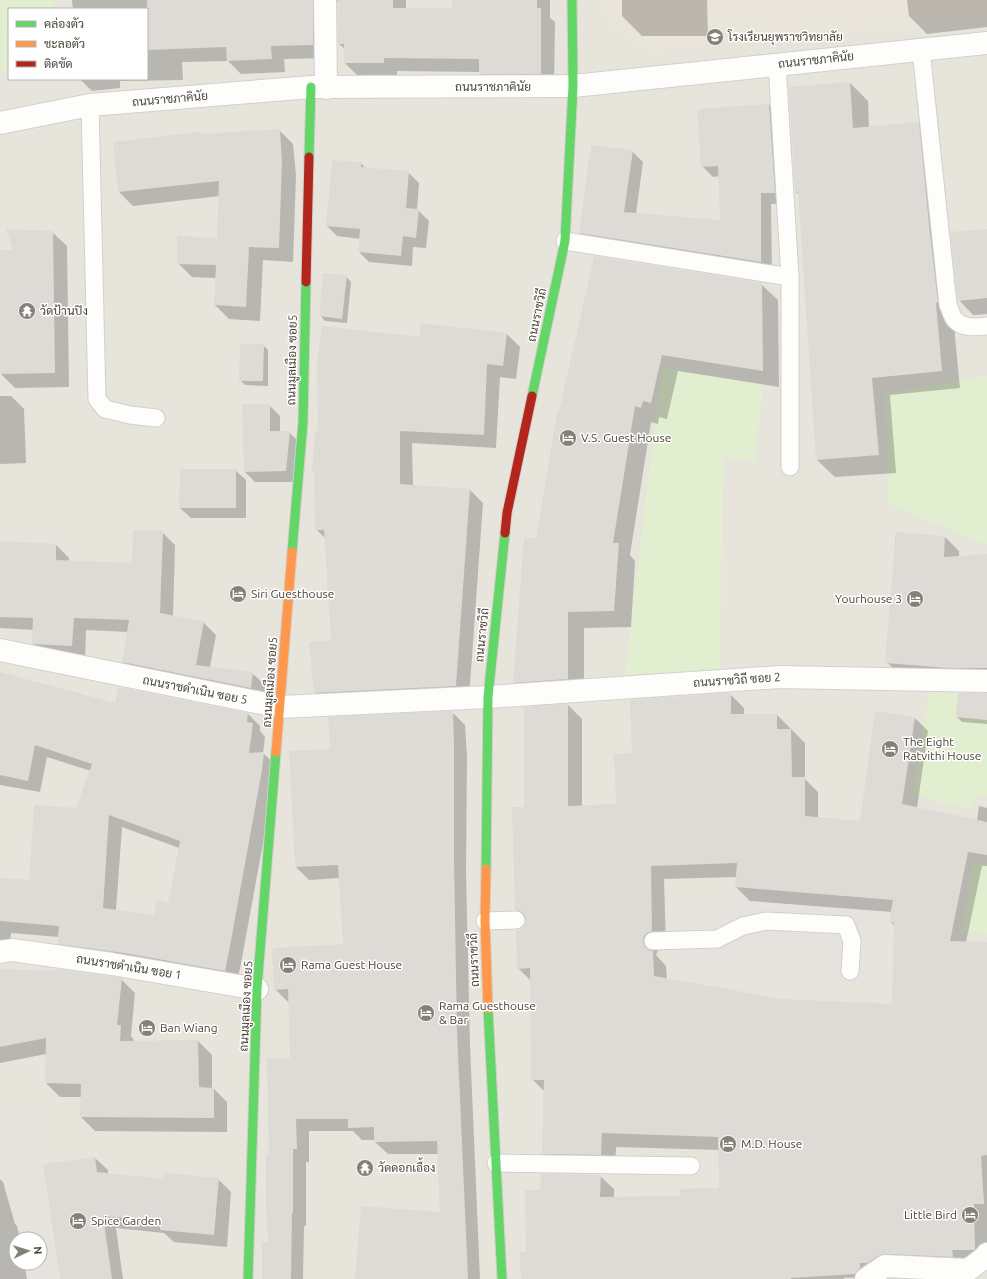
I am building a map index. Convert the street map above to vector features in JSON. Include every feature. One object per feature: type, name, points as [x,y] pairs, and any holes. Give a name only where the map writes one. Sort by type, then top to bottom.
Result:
[{"type":"street","points":[[319,88],[325,0]]},
{"type":"street","name":"ถนนราชวิถี","points":[[502,1279],[489,1039],[485,921],[488,697],[507,513],[565,241],[573,86],[572,0]]},
{"type":"street","name":"ถนนราชภาคินัย","points":[[0,123],[90,105],[319,88],[573,86],[987,43]]},
{"type":"street","name":"ถนนมูลเมือง ซอย5","points":[[248,1279],[257,989],[303,422],[319,88]]},
{"type":"street","name":"ถนนราชดำเนิน ซอย 5","points":[[0,650],[281,707],[488,697]]},
{"type":"street","name":"ถนนราชวิถี ซอย 2","points":[[488,697],[780,677],[987,681]]},
{"type":"street","name":"ถนนราชดำเนิน ซอย 1","points":[[0,952],[12,950],[112,964],[257,989]]},
{"type":"street","points":[[866,1279],[885,1266],[968,1270],[987,1254]]},
{"type":"lane","points":[[921,50],[948,305],[955,320],[965,326],[987,326]]},
{"type":"lane","points":[[777,64],[790,278],[790,467]]},
{"type":"lane","points":[[90,105],[97,399],[106,409],[130,415],[156,418]]},
{"type":"lane","points":[[565,241],[790,278]]},
{"type":"lane","points":[[485,921],[516,920]]},
{"type":"lane","points":[[653,941],[717,939],[743,926],[766,921],[846,924],[852,941],[850,971]]},
{"type":"lane","points":[[496,1163],[691,1166]]},
{"type":"shaded area","points":[[0,0],[987,0],[987,1279],[0,1279]]},
{"type":"shaded area","name":"โรงเรียนยุพราชวิทยาลัย","points":[[604,0],[987,0],[987,20],[649,52],[606,23]]},
{"type":"shaded area","points":[[742,892],[875,906],[873,985],[669,978],[672,900],[724,901]]},
{"type":"shaded area","points":[[34,1104],[57,1279],[26,1279],[25,1271],[48,1271],[48,1231],[19,1231],[16,1204],[0,1166],[0,1109]]},
{"type":"green space","points":[[0,0],[52,0],[57,8],[8,8],[8,68],[1,72]]},
{"type":"green space","points":[[662,367],[763,385],[755,461],[723,458],[720,675],[624,682]]},
{"type":"green space","points":[[987,376],[987,545],[888,504],[885,393]]},
{"type":"green space","points":[[930,689],[987,693],[987,798],[976,795],[970,809],[912,795]]},
{"type":"green space","points":[[972,863],[987,865],[987,934],[962,931]]},
{"type":"building","points":[[147,0],[313,0],[313,45],[271,46],[272,59],[227,61],[226,47],[148,50]]},
{"type":"building","points":[[338,0],[393,0],[393,8],[452,8],[452,0],[537,0],[537,8],[541,8],[541,74],[479,74],[479,59],[384,58],[384,63],[344,63],[344,44],[338,44]]},
{"type":"building","points":[[850,82],[853,128],[919,122],[938,302],[936,303],[942,371],[872,378],[879,455],[816,460],[798,192],[795,192],[789,87]]},
{"type":"building","points":[[769,104],[775,193],[761,193],[761,262],[579,233],[591,145],[633,150],[624,212],[720,220],[718,166],[701,167],[697,109]]},
{"type":"building","points":[[280,129],[282,162],[279,248],[249,247],[246,307],[214,305],[216,265],[177,264],[177,236],[217,238],[219,181],[118,192],[113,142],[200,132],[200,134]]},
{"type":"building","points":[[332,160],[361,162],[361,167],[409,171],[406,208],[419,209],[416,238],[403,236],[401,256],[358,252],[360,229],[326,226]]},
{"type":"building","name":"วัดป้านปิง","points":[[6,229],[53,231],[55,373],[0,374],[0,250],[13,250]]},
{"type":"building","points":[[987,229],[987,298],[958,301],[950,232]]},
{"type":"building","points":[[594,256],[762,283],[763,371],[662,355],[651,403],[643,401],[641,408],[635,406],[613,543],[619,543],[614,611],[568,612],[568,679],[513,683],[524,537],[536,538],[557,412],[559,412]]},
{"type":"building","points":[[323,273],[347,275],[342,319],[319,316]]},
{"type":"building","points":[[421,323],[507,333],[503,366],[487,364],[484,435],[400,431],[400,484],[470,489],[456,686],[314,693],[309,642],[331,640],[324,530],[315,530],[314,471],[312,471],[315,431],[318,431],[317,362],[322,326],[419,337]]},
{"type":"building","points":[[240,344],[264,344],[263,381],[239,381]]},
{"type":"building","points":[[242,404],[270,404],[270,431],[290,431],[286,471],[244,472]]},
{"type":"building","points":[[180,469],[236,469],[236,508],[179,508]]},
{"type":"building","points":[[133,530],[163,531],[160,613],[204,621],[196,665],[253,672],[251,688],[122,662],[129,620],[74,618],[72,646],[32,644],[33,618],[0,617],[0,541],[56,544],[56,560],[132,563]]},
{"type":"building","points":[[896,532],[945,536],[944,557],[987,554],[987,668],[948,668],[885,663]]},
{"type":"building","points":[[0,672],[115,703],[118,687],[248,713],[247,722],[253,723],[249,753],[264,752],[225,971],[124,953],[57,944],[59,926],[0,921],[0,878],[29,880],[34,805],[76,808],[92,764],[35,745],[28,781],[0,775]],"holes":[[[109,815],[180,841],[168,903],[157,900],[154,915],[103,908]]]},
{"type":"building","points":[[731,693],[731,714],[777,714],[777,729],[791,729],[792,777],[805,777],[805,816],[860,821],[875,711],[915,717],[902,804],[987,822],[987,855],[968,852],[950,941],[987,942],[987,1155],[981,1156],[984,1204],[974,1204],[974,1250],[952,1250],[953,1257],[885,1254],[878,1256],[867,1263],[860,1263],[860,1268],[855,1274],[791,1279],[521,1279],[519,1252],[526,1252],[525,1190],[540,1190],[541,1174],[601,1175],[600,1197],[680,1196],[679,1189],[719,1188],[718,1137],[602,1133],[601,1155],[542,1154],[544,1080],[531,1080],[530,968],[517,969],[516,930],[522,928],[526,920],[524,914],[515,910],[512,807],[524,807],[524,707],[568,704],[568,806],[616,804],[614,754],[632,753],[630,700]],"holes":[[[737,863],[735,887],[893,900],[889,922],[894,923],[892,1004],[782,999],[654,976],[653,951],[645,947],[643,941],[644,936],[652,931],[651,866]]]},
{"type":"building","points":[[958,693],[987,693],[987,720],[956,717]]},
{"type":"building","points":[[453,711],[457,1031],[468,1279],[355,1279],[361,1206],[440,1212],[437,1141],[374,1142],[374,1127],[348,1128],[348,1119],[296,1119],[297,1149],[293,1149],[291,1279],[262,1279],[262,1242],[268,1242],[266,1210],[266,1155],[269,1155],[267,1059],[290,1058],[288,989],[274,990],[272,957],[273,948],[343,944],[338,865],[295,867],[289,751],[330,749],[328,717]]},
{"type":"building","points":[[0,969],[55,971],[55,969],[122,978],[117,1025],[121,1025],[120,1041],[198,1040],[199,1087],[214,1088],[214,1118],[80,1117],[81,1084],[45,1083],[46,1038],[0,1047]]},
{"type":"building","points":[[95,1157],[97,1172],[164,1179],[164,1173],[219,1178],[214,1235],[160,1230],[160,1221],[103,1216],[112,1279],[60,1279],[43,1164]]},
{"type":"traffic: fast","points":[[532,396],[565,241],[573,86],[572,0]]},
{"type":"traffic: fast","points":[[309,157],[311,87]]},
{"type":"traffic: fast","points":[[292,552],[303,422],[306,282]]},
{"type":"traffic: fast","points":[[486,869],[488,697],[505,533]]},
{"type":"traffic: fast","points":[[248,1279],[257,989],[276,752]]},
{"type":"traffic: fast","points":[[488,1009],[502,1279]]},
{"type":"traffic: slow","points":[[276,752],[292,552]]},
{"type":"traffic: slow","points":[[486,869],[485,921],[488,1009]]},
{"type":"traffic: jam","points":[[306,282],[309,157]]},
{"type":"traffic: jam","points":[[505,533],[507,513],[532,396]]},
{"type":"place","name":"โรงเรียนยุพราชวิทยาลัย","points":[[715,37]]},
{"type":"place","name":"วัดป้านปิง","points":[[27,311]]},
{"type":"place","name":"V.S. Guest House","points":[[568,438]]},
{"type":"place","name":"Siri Guesthouse","points":[[238,594]]},
{"type":"place","name":"Yourhouse 3","points":[[915,599]]},
{"type":"place","name":"The Eight Ratvithi House","points":[[890,749]]},
{"type":"place","name":"Rama Guest House","points":[[288,965]]},
{"type":"place","name":"Rama Guesthouse & Bar","points":[[426,1013]]},
{"type":"place","name":"Ban Wiang","points":[[147,1028]]},
{"type":"place","name":"M.D. House","points":[[728,1144]]},
{"type":"place","name":"วัดดอกเอื้อง","points":[[365,1168]]},
{"type":"place","name":"Little Bird","points":[[970,1215]]},
{"type":"place","name":"Spice Garden","points":[[78,1221]]}]
